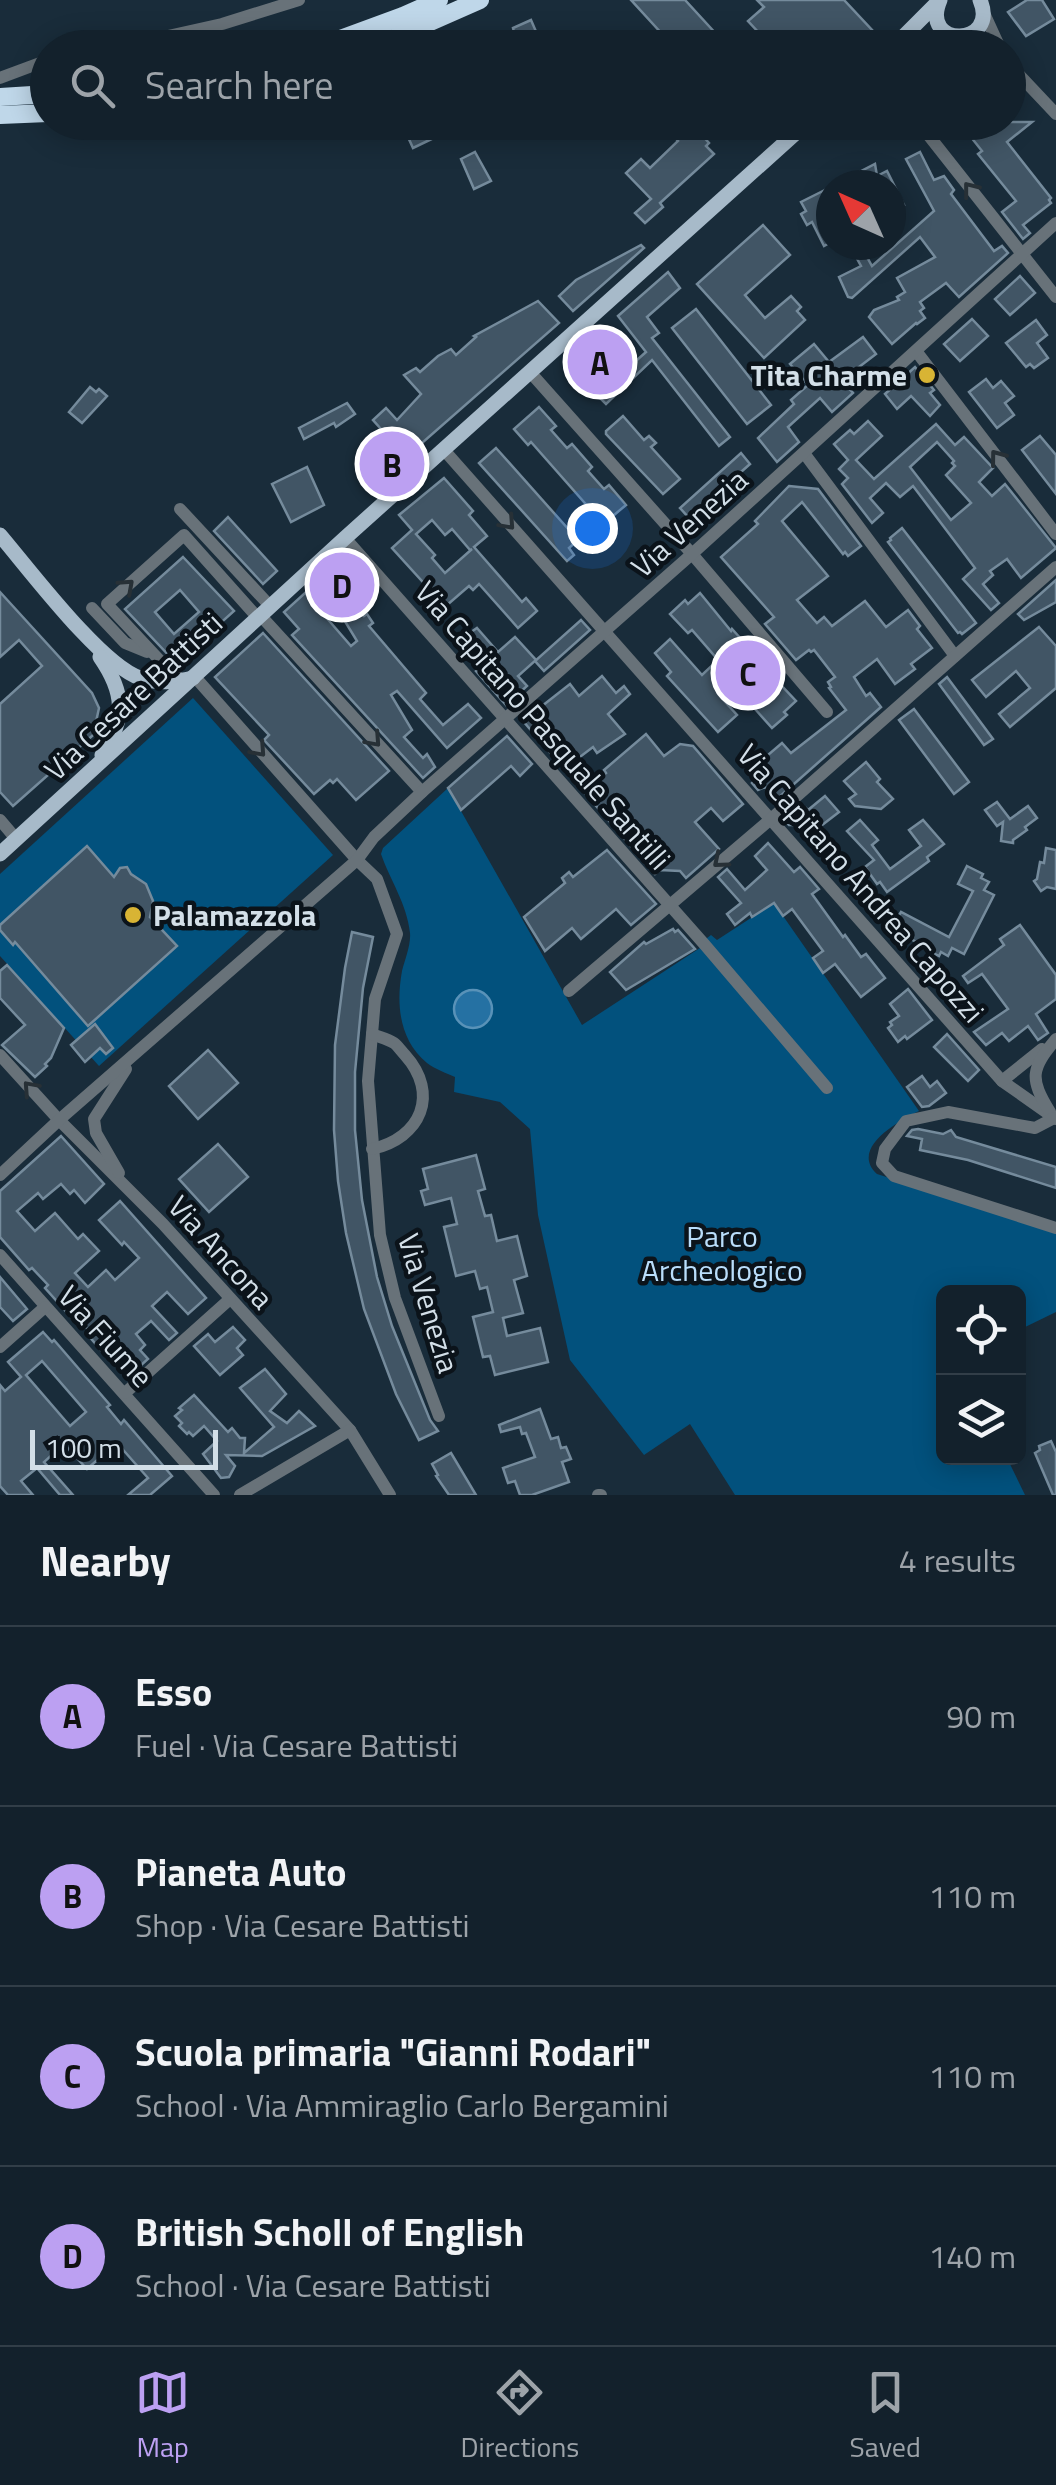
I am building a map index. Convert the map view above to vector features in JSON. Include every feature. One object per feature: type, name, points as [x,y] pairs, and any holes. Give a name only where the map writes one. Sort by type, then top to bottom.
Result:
[{"type":"highway","points":[[366,30],[439,0]]},
{"type":"highway","points":[[412,30],[480,0]]},
{"type":"highway","points":[[0,97],[30,96]]},
{"type":"highway","points":[[0,116],[30,115]]},
{"type":"main road","points":[[939,0],[936,20],[945,30]]},
{"type":"main road","points":[[910,30],[939,0]]},
{"type":"main road","points":[[976,30],[983,21],[983,5]]},
{"type":"main road","name":"Via Cesare Battisti","points":[[0,854],[188,679],[788,140]]},
{"type":"main road","points":[[0,534],[85,634],[116,664],[135,677],[153,682],[188,679]]},
{"type":"main road","points":[[85,634],[109,670],[121,707],[110,743],[92,771]]},
{"type":"street","points":[[195,30],[299,0]]},
{"type":"street","points":[[983,5],[993,30]]},
{"type":"street","points":[[0,78],[30,67]]},
{"type":"street","points":[[1026,82],[1056,114]]},
{"type":"street","points":[[932,140],[1056,298]]},
{"type":"street","name":"Via Venezia","points":[[0,1176],[356,860],[374,837],[422,792],[606,632],[1056,224]]},
{"type":"street","points":[[916,350],[1056,534]]},
{"type":"street","points":[[530,372],[827,712]]},
{"type":"street","name":"Via Capitano Andrea Capozzi","points":[[444,450],[1002,1081],[1055,1119]]},
{"type":"street","points":[[804,453],[956,656]]},
{"type":"street","points":[[180,508],[263,614],[422,792]]},
{"type":"street","name":"Via Cesare Battisti","points":[[188,679],[154,655],[108,604],[184,535],[263,614]]},
{"type":"street","name":"Via Capitano Pasquale Santilli","points":[[345,538],[827,1088]]},
{"type":"street","points":[[568,991],[772,818],[1056,567]]},
{"type":"street","points":[[92,608],[125,643],[154,655]]},
{"type":"street","points":[[188,679],[356,860]]},
{"type":"street","points":[[0,820],[17,840]]},
{"type":"street","name":"Via Venezia","points":[[356,860],[378,879],[396,934],[375,999],[368,1081],[380,1236],[395,1298],[439,1416]]},
{"type":"street","points":[[372,1034],[394,1043],[410,1061],[422,1079],[424,1096],[420,1116],[407,1132],[391,1144],[372,1148]]},
{"type":"street","points":[[1002,1081],[1056,1038]]},
{"type":"street","points":[[1056,1038],[1039,1060],[1035,1078],[1055,1119],[1035,1128],[948,1112],[906,1121],[885,1149],[882,1163],[894,1176],[1056,1228]]},
{"type":"street","points":[[131,1192],[96,1133],[94,1119],[139,1051]]},
{"type":"street","name":"Via Ancona","points":[[0,1055],[350,1430],[390,1495]]},
{"type":"street","name":"Via Fiume","points":[[0,1255],[214,1495]]},
{"type":"street","points":[[125,1393],[230,1299]]},
{"type":"street","points":[[0,1347],[45,1308]]},
{"type":"street","points":[[240,1495],[350,1430]]},
{"type":"green space","name":"Palamazzola","points":[[193,698],[333,855],[99,1066],[0,956],[0,874]]},
{"type":"green space","name":"Parco Archeologico","points":[[448,788],[582,1025],[700,948],[698,945],[711,935],[717,940],[774,903],[919,1111],[890,1128],[873,1145],[870,1164],[877,1174],[1056,1231],[1056,1312],[1026,1327],[1026,1285],[936,1285],[936,1465],[1010,1465],[1025,1495],[735,1495],[690,1424],[644,1455],[570,1360],[538,1215],[530,1129],[500,1102],[454,1092],[455,1077],[430,1065],[410,1044],[400,1009],[400,983],[410,933],[402,902],[381,854]]},
{"type":"shaded area","points":[[473,990],[487,995],[492,1009],[487,1023],[473,1028],[459,1023],[454,1009],[459,995]]},
{"type":"building","points":[[631,0],[685,0],[712,30],[658,30]]},
{"type":"building","points":[[757,0],[844,0],[872,30],[756,30],[748,21],[764,7]]},
{"type":"building","points":[[1027,0],[1042,0],[1054,19],[1026,36],[1026,30],[1022,30],[1008,12]]},
{"type":"building","points":[[531,20],[535,30],[514,30]]},
{"type":"building","points":[[409,140],[430,140],[413,148]]},
{"type":"building","points":[[706,140],[706,146],[714,154],[660,203],[663,207],[645,223],[635,213],[651,199],[626,173],[641,159],[650,168],[678,141]]},
{"type":"building","points":[[973,140],[1010,140],[1007,142],[1051,198],[1051,203],[1023,225],[1030,233],[1023,239],[1002,212],[1016,201],[978,154],[982,151]]},
{"type":"building","points":[[475,152],[491,181],[474,189],[461,159]]},
{"type":"building","points":[[920,152],[934,180],[944,176],[954,190],[951,194],[994,251],[1002,246],[1008,253],[959,297],[946,283],[920,302],[925,318],[892,344],[869,317],[874,310],[899,300],[897,297],[905,292],[897,278],[935,257],[920,237],[906,250],[906,236],[934,211],[906,159]]},
{"type":"building","points":[[816,194],[816,230],[812,222],[807,225],[801,214],[806,211],[801,202]]},
{"type":"building","points":[[763,225],[790,255],[745,295],[765,318],[791,296],[801,307],[797,311],[805,320],[764,358],[697,284]]},
{"type":"building","points":[[641,245],[644,248],[573,311],[559,296],[576,280]]},
{"type":"building","points":[[858,260],[869,260],[872,266],[879,260],[894,260],[852,298],[848,297],[839,277],[861,266]]},
{"type":"building","points":[[668,272],[680,288],[647,317],[659,333],[652,338],[730,437],[719,446],[652,360],[606,404],[598,396],[608,387],[591,368],[603,358],[619,376],[646,352],[618,316]]},
{"type":"building","points":[[1020,276],[1035,293],[1010,315],[995,299]]},
{"type":"building","points":[[538,301],[559,323],[406,457],[373,420],[386,408],[397,420],[421,394],[404,375],[416,368],[420,372],[451,349],[456,355],[474,336]]},
{"type":"building","points":[[696,309],[771,405],[747,424],[672,328]]},
{"type":"building","points":[[972,319],[988,336],[960,361],[944,344]]},
{"type":"building","points":[[1036,320],[1047,335],[1037,343],[1048,358],[1034,368],[1030,364],[1026,367],[1006,343]]},
{"type":"building","points":[[863,337],[876,354],[842,380],[853,393],[832,412],[820,398],[788,427],[799,442],[777,462],[758,438],[808,385],[790,364],[814,344],[829,362]]},
{"type":"building","points":[[915,367],[934,390],[930,393],[940,405],[930,416],[911,396],[897,409],[885,394]]},
{"type":"building","points":[[986,379],[993,388],[1001,381],[1014,396],[1005,403],[1014,415],[997,428],[969,392]]},
{"type":"building","points":[[90,387],[107,396],[82,423],[69,412]]},
{"type":"building","points":[[347,403],[355,414],[336,427],[334,423],[304,439],[299,428]]},
{"type":"building","points":[[539,407],[556,426],[551,430],[567,448],[572,444],[592,467],[588,471],[604,489],[609,485],[626,505],[601,526],[531,442],[528,445],[514,429]]},
{"type":"building","points":[[623,416],[644,440],[649,436],[656,443],[651,447],[680,479],[663,494],[606,434]]},
{"type":"building","points":[[868,421],[882,436],[856,460],[874,479],[936,424],[955,445],[964,437],[993,468],[979,482],[992,496],[1005,484],[1056,548],[1021,578],[1007,559],[990,571],[993,575],[983,584],[999,603],[991,610],[963,579],[975,568],[913,486],[900,497],[886,483],[870,498],[883,513],[872,523],[842,484],[848,478],[839,469],[848,460],[834,444],[850,430],[854,434]],"holes":[[[937,442],[955,466],[946,475],[971,503],[951,520],[910,467]]]},
{"type":"building","points":[[1040,436],[1056,455],[1056,494],[1022,450]]},
{"type":"building","points":[[496,448],[578,540],[569,548],[574,555],[567,561],[479,463]]},
{"type":"building","points":[[741,453],[750,464],[689,518],[680,508]]},
{"type":"building","points":[[307,467],[324,505],[291,522],[272,484]]},
{"type":"building","points":[[444,478],[473,511],[469,515],[487,536],[474,547],[522,602],[526,598],[537,611],[518,628],[479,584],[473,590],[469,586],[439,612],[424,596],[430,590],[392,548],[412,530],[399,515]],"holes":[[[432,520],[445,535],[452,529],[472,549],[445,573],[416,534]]]},
{"type":"building","points":[[789,486],[818,489],[861,546],[848,556],[843,554],[802,502],[782,521],[828,576],[797,600],[817,623],[824,617],[832,626],[865,601],[886,627],[908,610],[932,648],[911,664],[915,669],[895,684],[877,659],[854,677],[866,696],[870,693],[881,707],[777,799],[765,787],[758,790],[748,772],[782,743],[791,753],[846,710],[829,688],[828,682],[835,677],[814,650],[796,660],[765,624],[774,617],[721,557],[758,524],[755,521]]},
{"type":"building","points":[[228,517],[277,571],[263,584],[214,531]]},
{"type":"building","points":[[902,528],[976,623],[962,634],[888,542]]},
{"type":"building","points":[[183,557],[234,611],[176,663],[125,609]],"holes":[[[180,590],[199,612],[174,634],[155,612]]]},
{"type":"building","points":[[344,564],[366,590],[354,600],[373,623],[369,626],[426,693],[420,699],[443,725],[468,704],[481,718],[447,748],[397,691],[391,695],[412,730],[404,737],[423,758],[427,754],[435,767],[423,778],[292,635],[299,629],[284,612],[305,593],[351,646],[357,641],[321,582]]},
{"type":"building","points":[[1056,580],[1056,602],[1024,620],[1018,614]]},
{"type":"building","points":[[0,592],[92,693],[99,708],[96,722],[101,728],[13,806],[0,792],[0,704],[42,666],[19,640],[0,657]]},
{"type":"building","points":[[700,593],[742,640],[738,643],[751,658],[755,655],[796,701],[772,728],[755,709],[760,705],[736,680],[719,695],[737,715],[718,732],[667,676],[671,672],[655,653],[670,639],[702,675],[718,660],[692,630],[688,633],[670,614]]},
{"type":"building","points":[[581,620],[590,630],[544,671],[535,661]]},
{"type":"building","points":[[1039,627],[1056,646],[1056,688],[1010,727],[999,714],[1030,688],[1016,671],[986,697],[972,680]]},
{"type":"building","points":[[477,628],[498,652],[515,637],[536,660],[518,676],[527,686],[506,705],[476,671],[484,664],[461,639]]},
{"type":"building","points":[[263,633],[389,771],[356,800],[337,779],[314,794],[264,740],[269,735],[215,677]]},
{"type":"building","points":[[602,676],[616,693],[624,686],[630,694],[608,714],[625,734],[597,753],[593,747],[564,769],[523,721],[570,684],[579,696]]},
{"type":"building","points":[[947,677],[993,739],[984,745],[939,684]]},
{"type":"building","points":[[914,709],[969,782],[954,794],[899,720]]},
{"type":"building","points":[[646,734],[664,756],[680,744],[693,746],[743,804],[723,821],[711,808],[695,822],[719,849],[686,878],[680,871],[660,870],[655,874],[584,792]]},
{"type":"building","points":[[507,736],[532,764],[520,776],[511,766],[461,810],[448,788]]},
{"type":"building","points":[[866,762],[893,799],[881,809],[855,806],[849,799],[856,794],[844,781]]},
{"type":"building","points":[[825,796],[839,812],[808,836],[785,821],[808,810]]},
{"type":"building","points":[[997,802],[1010,819],[1028,806],[1037,818],[1013,843],[1001,841],[1003,822],[997,826],[985,810]]},
{"type":"building","points":[[860,820],[878,840],[872,845],[890,869],[921,846],[909,830],[923,820],[944,844],[927,857],[929,861],[887,892],[865,867],[874,860],[847,831]]},
{"type":"building","points":[[768,843],[794,872],[800,867],[819,889],[812,894],[843,937],[861,957],[866,954],[885,978],[861,997],[835,964],[823,973],[813,958],[823,951],[792,909],[783,916],[774,903],[752,917],[750,913],[735,925],[727,914],[741,903],[718,877],[727,869],[745,890],[767,870],[755,856]]},
{"type":"building","points":[[87,846],[114,877],[120,868],[127,867],[146,884],[153,901],[150,917],[177,946],[88,1026],[0,930],[0,925]]},
{"type":"building","points":[[1046,848],[1056,850],[1056,889],[1047,887],[1041,891],[1034,881],[1040,862],[1044,863]]},
{"type":"building","points":[[607,850],[656,904],[631,925],[616,909],[581,939],[572,928],[545,951],[524,917],[565,883],[562,878],[569,872],[573,877]]},
{"type":"building","points":[[967,866],[983,874],[981,878],[989,882],[984,890],[994,895],[964,954],[952,948],[948,956],[941,952],[939,956],[893,925],[901,912],[949,937],[973,891],[958,884]]},
{"type":"building","points":[[1020,925],[1056,975],[1056,999],[1036,1014],[1048,1033],[1038,1040],[1028,1026],[1009,1041],[1002,1033],[986,1045],[974,1032],[1008,1009],[982,974],[968,983],[963,976],[1004,945],[1000,939]]},
{"type":"building","points":[[673,929],[695,949],[626,990],[610,972],[644,942]]},
{"type":"building","points":[[352,932],[373,937],[363,988],[355,1072],[355,1130],[362,1200],[377,1277],[392,1326],[438,1431],[419,1440],[396,1394],[364,1309],[338,1181],[335,1045]]},
{"type":"building","points":[[7,965],[64,1028],[47,1066],[35,1077],[2,1045],[25,1025],[0,998],[0,971]]},
{"type":"building","points":[[908,989],[932,1020],[898,1042],[888,1028],[899,1016],[890,1004]]},
{"type":"building","points":[[95,1024],[113,1048],[106,1054],[100,1048],[85,1062],[71,1045]]},
{"type":"building","points":[[947,1034],[979,1070],[968,1081],[934,1047]]},
{"type":"building","points":[[208,1050],[238,1083],[198,1119],[169,1086]]},
{"type":"building","points":[[922,1076],[930,1087],[937,1081],[946,1093],[922,1107],[907,1087]]},
{"type":"building","points":[[918,1129],[943,1134],[951,1130],[956,1137],[1056,1167],[1056,1188],[968,1160],[920,1150],[922,1139],[907,1136]]},
{"type":"building","points":[[61,1136],[104,1184],[85,1203],[74,1190],[70,1194],[61,1184],[43,1199],[38,1193],[17,1211],[35,1231],[55,1213],[78,1239],[83,1234],[99,1251],[75,1273],[88,1287],[106,1270],[115,1280],[139,1258],[99,1220],[120,1201],[206,1298],[188,1314],[167,1292],[152,1306],[177,1333],[169,1340],[151,1321],[136,1334],[145,1345],[140,1350],[148,1359],[130,1375],[111,1354],[107,1357],[74,1314],[71,1317],[45,1288],[48,1285],[0,1237],[0,1191]]},
{"type":"building","points":[[218,1144],[248,1177],[209,1212],[179,1179]]},
{"type":"building","points":[[476,1155],[485,1189],[478,1191],[485,1216],[491,1215],[497,1241],[517,1236],[527,1276],[514,1280],[523,1313],[503,1318],[507,1336],[540,1328],[548,1362],[495,1375],[490,1356],[483,1357],[473,1317],[493,1312],[487,1287],[480,1289],[475,1271],[456,1276],[444,1227],[457,1224],[451,1198],[425,1205],[421,1191],[428,1189],[423,1169]]},
{"type":"building","points":[[0,1277],[27,1309],[13,1321],[0,1307]]},
{"type":"building","points":[[233,1327],[245,1340],[237,1348],[243,1355],[220,1375],[194,1346],[208,1334],[215,1342]]},
{"type":"building","points":[[43,1332],[110,1405],[107,1407],[121,1424],[124,1420],[172,1476],[150,1495],[128,1495],[148,1478],[117,1443],[87,1469],[64,1444],[44,1462],[73,1495],[60,1495],[37,1468],[21,1481],[33,1495],[8,1495],[0,1486],[0,1385],[5,1391],[21,1377],[8,1362]],"holes":[[[42,1361],[86,1412],[70,1426],[26,1375]]]},
{"type":"building","points":[[265,1369],[286,1394],[270,1411],[287,1423],[299,1411],[315,1426],[262,1456],[226,1455],[235,1466],[229,1477],[221,1478],[203,1454],[217,1441],[204,1426],[193,1436],[187,1434],[175,1416],[194,1395],[228,1432],[232,1428],[240,1438],[245,1438],[244,1453],[274,1427],[240,1388]]},
{"type":"building","points":[[540,1409],[551,1439],[558,1437],[561,1448],[566,1447],[571,1459],[562,1462],[569,1482],[532,1495],[520,1495],[515,1481],[508,1483],[503,1468],[535,1457],[520,1427],[501,1432],[499,1425]]},
{"type":"building","points":[[1051,1441],[1056,1452],[1056,1495],[1035,1453],[1039,1446]]},
{"type":"building","points":[[451,1453],[476,1495],[449,1495],[436,1476],[432,1464]]},
{"type":"place","name":"Esso","points":[[600,362]]},
{"type":"place","name":"Tita Charme","points":[[927,375]]},
{"type":"place","name":"Pianeta Auto","points":[[392,464]]},
{"type":"place","name":"British Scholl of English","points":[[342,585]]},
{"type":"place","name":"Scuola primaria \"Gianni Rodari\"","points":[[748,673]]},
{"type":"place","name":"Palamazzola","points":[[133,915]]}]
